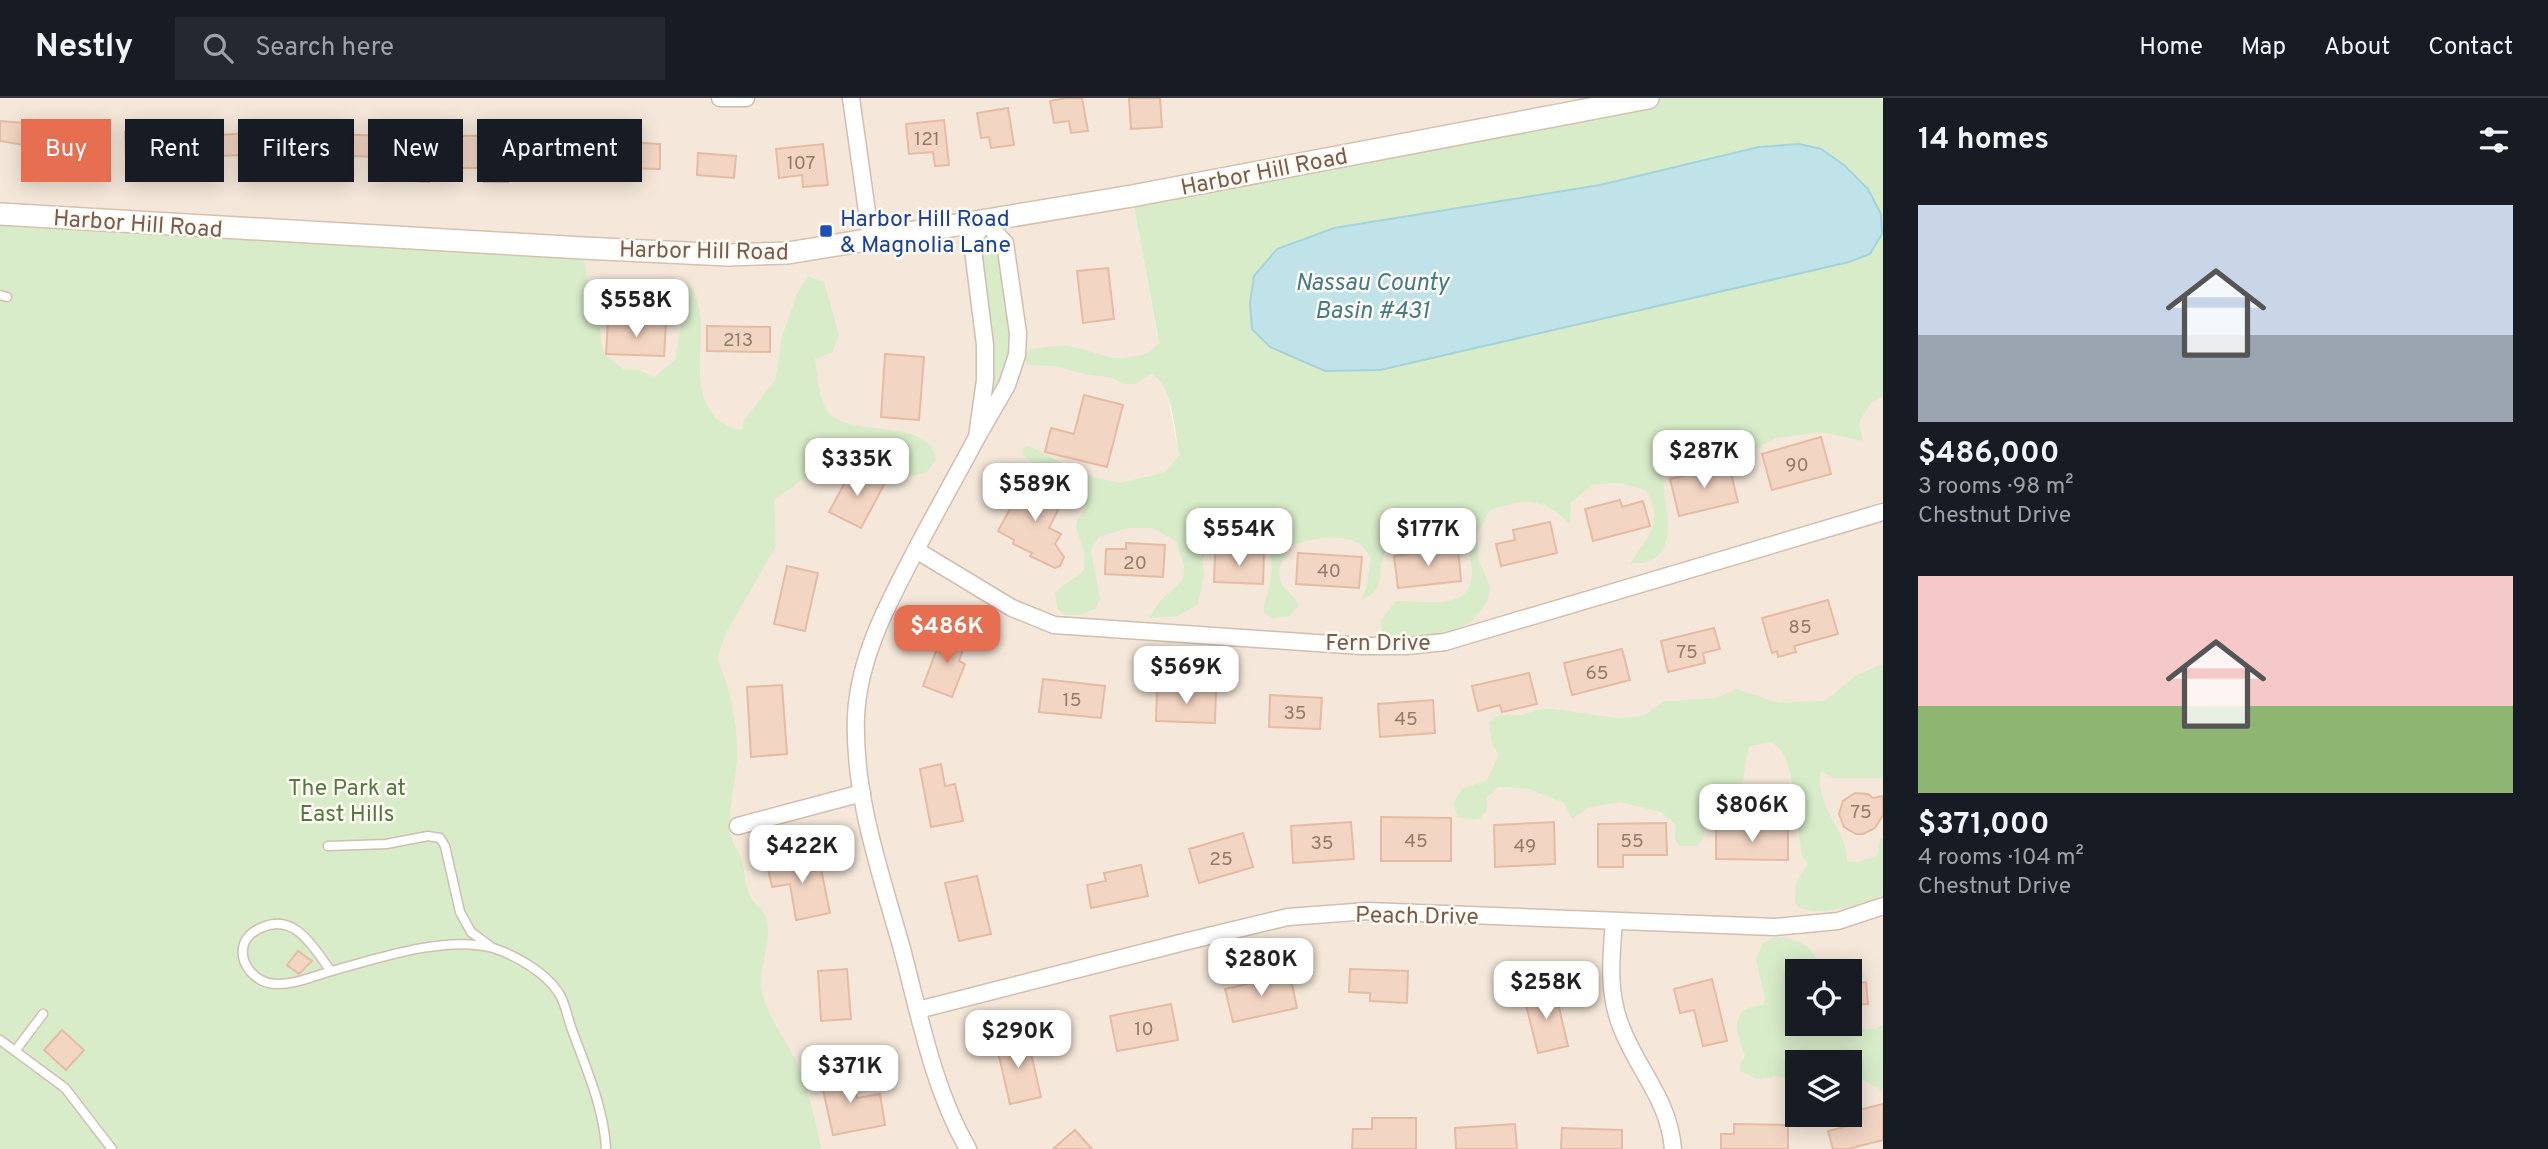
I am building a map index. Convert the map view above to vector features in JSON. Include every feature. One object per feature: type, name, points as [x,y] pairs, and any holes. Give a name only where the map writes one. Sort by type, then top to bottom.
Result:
[{"type":"street","points":[[720,98],[746,98]]},
{"type":"street","points":[[851,98],[872,240]]},
{"type":"street","name":"Harbor Hill Road","points":[[2,216],[728,255],[788,253],[1236,177],[1648,98]]},
{"type":"street","points":[[968,1149],[944,1102],[918,1010],[862,793],[856,718],[861,680],[876,630],[916,550],[1007,385],[1017,355],[1018,333],[1005,243],[984,220],[972,242],[985,345],[985,380],[977,437]]},
{"type":"street","name":"Fern Drive","points":[[916,550],[1012,608],[1054,625],[1361,646],[1407,646],[1445,642],[1883,512]]},
{"type":"street","points":[[738,826],[862,793]]},
{"type":"street","name":"Peach Drive","points":[[918,1010],[1288,917],[1368,911],[1775,927],[1838,921],[1883,906]]},
{"type":"street","points":[[1614,921],[1610,984],[1622,1029],[1658,1094],[1667,1117],[1672,1149]]},
{"type":"lane","points":[[328,846],[386,844],[428,836],[440,838],[445,846],[460,912],[471,932],[493,948],[529,964],[559,992],[598,1102],[606,1149]]},
{"type":"lane","points":[[331,971],[301,933],[292,926],[271,924],[252,932],[245,941],[245,962],[250,972],[261,981],[283,984],[454,944],[493,948]]},
{"type":"lane","points":[[15,1051],[43,1014]]},
{"type":"lane","points":[[0,1040],[65,1088],[111,1149]]},
{"type":"shaded area","points":[[0,98],[1653,98],[1132,196],[1182,473],[1883,353],[1883,1149],[786,1149],[626,497],[582,249],[0,214]]},
{"type":"green space","points":[[1653,98],[1881,98],[1883,396],[1871,403],[1859,422],[1863,441],[1822,432],[1776,438],[1741,457],[1711,456],[1692,447],[1675,428],[1666,451],[1663,469],[1668,519],[1665,545],[1658,555],[1647,562],[1630,564],[1648,537],[1654,521],[1652,502],[1646,490],[1619,483],[1591,485],[1571,503],[1570,524],[1551,509],[1533,502],[1514,503],[1490,510],[1477,534],[1479,561],[1490,587],[1487,602],[1471,622],[1441,636],[1393,638],[1382,633],[1381,620],[1396,601],[1453,600],[1463,595],[1469,587],[1472,570],[1466,535],[1448,527],[1429,528],[1391,543],[1381,566],[1378,587],[1361,601],[1367,585],[1371,556],[1360,544],[1333,538],[1314,539],[1289,546],[1279,575],[1284,587],[1299,606],[1290,616],[1272,618],[1264,613],[1271,571],[1268,545],[1265,539],[1237,531],[1211,541],[1202,560],[1204,575],[1198,604],[1178,616],[1149,618],[1160,601],[1183,580],[1184,566],[1177,542],[1152,528],[1127,528],[1099,537],[1091,550],[1100,599],[1095,609],[1079,615],[1064,615],[1057,608],[1055,593],[1084,570],[1085,555],[1076,527],[1077,520],[1086,508],[1065,485],[1023,455],[1023,448],[1029,446],[1078,471],[1120,483],[1166,472],[1179,455],[1168,398],[1158,379],[1151,374],[1135,384],[1125,384],[1110,377],[1087,375],[1055,366],[1027,365],[1024,357],[1029,350],[1062,346],[1123,358],[1146,354],[1159,343],[1132,196]]},
{"type":"green space","name":"The Park at East Hills","points":[[0,214],[582,248],[589,288],[593,289],[600,315],[604,353],[623,369],[639,370],[654,377],[675,360],[689,284],[700,314],[700,372],[705,400],[711,412],[721,422],[741,430],[744,420],[776,379],[782,336],[797,294],[808,276],[824,282],[839,335],[832,353],[815,359],[819,389],[827,411],[844,422],[907,433],[920,438],[931,446],[936,459],[928,471],[916,476],[895,474],[866,456],[830,460],[774,500],[776,546],[726,633],[717,659],[735,719],[737,757],[730,816],[731,836],[742,860],[750,896],[765,914],[768,927],[761,976],[763,996],[803,1080],[821,1149],[0,1149]]},
{"type":"green space","points":[[984,221],[1005,243],[1016,307],[1007,385],[982,408],[972,242]]},
{"type":"green space","points":[[1883,664],[1883,778],[1833,778],[1821,771],[1820,781],[1823,798],[1843,840],[1848,862],[1877,856],[1880,839],[1883,838],[1883,895],[1863,902],[1825,911],[1803,909],[1795,904],[1796,882],[1808,864],[1802,856],[1790,771],[1782,751],[1772,742],[1750,746],[1740,789],[1711,815],[1697,846],[1679,846],[1675,839],[1676,825],[1661,812],[1620,802],[1587,808],[1572,819],[1564,803],[1529,789],[1498,787],[1486,798],[1487,810],[1479,819],[1462,818],[1456,813],[1453,803],[1462,789],[1487,780],[1499,755],[1492,744],[1489,722],[1499,715],[1520,715],[1546,708],[1618,718],[1644,716],[1664,701],[1717,698],[1737,689],[1779,703],[1826,700],[1857,675]]},
{"type":"green space","points":[[1776,937],[1789,939],[1808,948],[1816,958],[1785,959],[1785,1036],[1862,1036],[1862,1029],[1875,1029],[1883,1024],[1883,1091],[1862,1080],[1862,1050],[1785,1050],[1785,1078],[1778,1076],[1758,1079],[1740,1071],[1740,1064],[1745,1056],[1737,1022],[1744,1010],[1763,1005],[1765,998],[1756,959],[1763,943]]},
{"type":"water","name":"Nassau County Basin #431","points":[[1799,144],[1821,149],[1844,165],[1868,189],[1881,214],[1882,234],[1870,254],[1849,262],[1380,370],[1325,371],[1270,347],[1252,329],[1250,303],[1254,276],[1277,249],[1334,228],[1600,185],[1759,147]]},
{"type":"building","points":[[1082,98],[1088,131],[1071,133],[1069,121],[1054,123],[1050,101]]},
{"type":"building","points":[[1129,98],[1160,98],[1162,127],[1131,129]]},
{"type":"building","points":[[1008,108],[1014,145],[991,148],[989,137],[981,138],[977,113]]},
{"type":"building","points":[[944,120],[949,165],[935,166],[933,152],[909,154],[906,124]]},
{"type":"building","points":[[0,121],[21,123],[21,144],[0,141]]},
{"type":"building","points":[[238,134],[238,155],[224,156],[224,135]]},
{"type":"building","points":[[354,135],[368,135],[368,157],[354,156]]},
{"type":"building","points":[[463,136],[477,136],[477,168],[463,168]]},
{"type":"building","points":[[642,143],[660,144],[660,169],[642,169]]},
{"type":"building","points":[[823,144],[828,185],[803,187],[802,175],[779,178],[776,149]]},
{"type":"building","points":[[698,153],[736,156],[734,178],[697,175]]},
{"type":"building","points":[[1108,268],[1114,319],[1083,323],[1077,271]]},
{"type":"building","points":[[608,321],[666,323],[664,356],[606,354]]},
{"type":"building","points":[[707,326],[770,327],[770,352],[707,351]]},
{"type":"building","points":[[885,354],[924,357],[919,420],[881,417]]},
{"type":"building","points":[[1084,395],[1123,405],[1107,467],[1045,452],[1051,428],[1074,434]]},
{"type":"building","points":[[1821,437],[1831,474],[1772,490],[1762,454]]},
{"type":"building","points":[[1729,465],[1738,502],[1679,516],[1670,479]]},
{"type":"building","points":[[853,467],[885,483],[861,528],[829,512]]},
{"type":"building","points":[[1033,478],[1059,491],[1056,496],[1063,500],[1049,528],[1061,534],[1055,544],[1064,557],[1060,566],[1055,568],[1030,556],[1032,553],[1013,544],[1014,540],[998,531],[1018,494],[1027,491]]},
{"type":"building","points":[[1620,500],[1622,507],[1643,501],[1650,526],[1593,541],[1585,509]]},
{"type":"building","points":[[1550,522],[1557,553],[1501,566],[1496,544],[1515,540],[1513,530]]},
{"type":"building","points":[[1126,543],[1165,545],[1163,577],[1105,574],[1106,549],[1126,549]]},
{"type":"building","points":[[1458,549],[1461,581],[1398,588],[1394,556]]},
{"type":"building","points":[[1215,553],[1264,554],[1263,584],[1214,582]]},
{"type":"building","points":[[1298,553],[1362,557],[1359,588],[1296,584]]},
{"type":"building","points":[[787,566],[818,573],[805,631],[774,624]]},
{"type":"building","points":[[1828,600],[1838,634],[1794,646],[1796,652],[1778,657],[1777,651],[1772,653],[1762,618]]},
{"type":"building","points":[[1714,628],[1720,649],[1703,653],[1705,663],[1668,672],[1661,641]]},
{"type":"building","points":[[944,630],[967,638],[959,661],[965,664],[952,697],[923,686]]},
{"type":"building","points":[[1622,649],[1630,680],[1572,695],[1564,663]]},
{"type":"building","points":[[1529,673],[1537,704],[1502,712],[1500,705],[1478,711],[1472,686]]},
{"type":"building","points":[[1043,679],[1105,686],[1101,718],[1039,712]]},
{"type":"building","points":[[782,685],[787,754],[751,757],[747,687]]},
{"type":"building","points":[[1157,688],[1216,691],[1215,723],[1156,721]]},
{"type":"building","points":[[1270,695],[1322,698],[1320,729],[1269,727]]},
{"type":"building","points":[[1433,700],[1435,733],[1380,737],[1378,704]]},
{"type":"building","points":[[941,764],[945,786],[955,784],[963,821],[931,827],[920,769]]},
{"type":"building","points":[[1855,793],[1868,794],[1873,798],[1883,796],[1883,815],[1875,828],[1863,834],[1856,834],[1844,827],[1839,814],[1843,801]]},
{"type":"building","points":[[1381,817],[1451,818],[1451,861],[1381,861]]},
{"type":"building","points":[[1351,822],[1354,859],[1293,863],[1291,826]]},
{"type":"building","points":[[1554,822],[1555,864],[1495,867],[1494,825]]},
{"type":"building","points":[[1666,823],[1667,855],[1623,855],[1623,867],[1598,867],[1598,824]]},
{"type":"building","points":[[1716,828],[1788,828],[1788,860],[1716,859]]},
{"type":"building","points":[[1243,833],[1253,867],[1199,883],[1189,849]]},
{"type":"building","points":[[818,854],[830,913],[796,920],[790,884],[772,887],[767,864]]},
{"type":"building","points":[[1141,865],[1148,896],[1091,908],[1087,885],[1106,881],[1104,873]]},
{"type":"building","points":[[977,876],[991,934],[959,941],[945,883]]},
{"type":"building","points":[[298,951],[312,961],[299,974],[287,965]]},
{"type":"building","points":[[847,969],[851,1019],[821,1021],[818,971]]},
{"type":"building","points":[[1350,969],[1408,971],[1407,1003],[1370,1001],[1370,993],[1349,992]]},
{"type":"building","points":[[1290,974],[1297,1008],[1233,1022],[1225,989]]},
{"type":"building","points":[[1712,979],[1727,1041],[1703,1046],[1694,1010],[1680,1013],[1674,989]]},
{"type":"building","points":[[1862,982],[1866,982],[1868,1004],[1862,1004]]},
{"type":"building","points":[[1555,990],[1568,1046],[1538,1053],[1524,997]]},
{"type":"building","points":[[1171,1004],[1178,1040],[1117,1051],[1110,1016]]},
{"type":"building","points":[[62,1030],[84,1050],[66,1070],[44,1050]]},
{"type":"building","points":[[1027,1036],[1041,1097],[1010,1104],[996,1043]]},
{"type":"building","points":[[851,1070],[857,1098],[880,1094],[885,1125],[833,1135],[820,1076]]},
{"type":"building","points":[[1883,1104],[1883,1140],[1848,1149],[1833,1149],[1828,1131],[1862,1127],[1862,1109]]},
{"type":"building","points":[[1372,1118],[1416,1118],[1416,1149],[1352,1149],[1353,1129],[1372,1129]]},
{"type":"building","points":[[1515,1124],[1517,1149],[1456,1149],[1455,1128]]},
{"type":"building","points":[[1734,1124],[1785,1125],[1788,1127],[1788,1149],[1721,1149],[1721,1134],[1734,1134]]},
{"type":"building","points":[[1562,1128],[1622,1130],[1622,1149],[1561,1149]]},
{"type":"building","points":[[1075,1130],[1092,1149],[1053,1149]]},
{"type":"place","name":"Harbor Hill Road & Magnolia Lane","points":[[826,231]]}]
